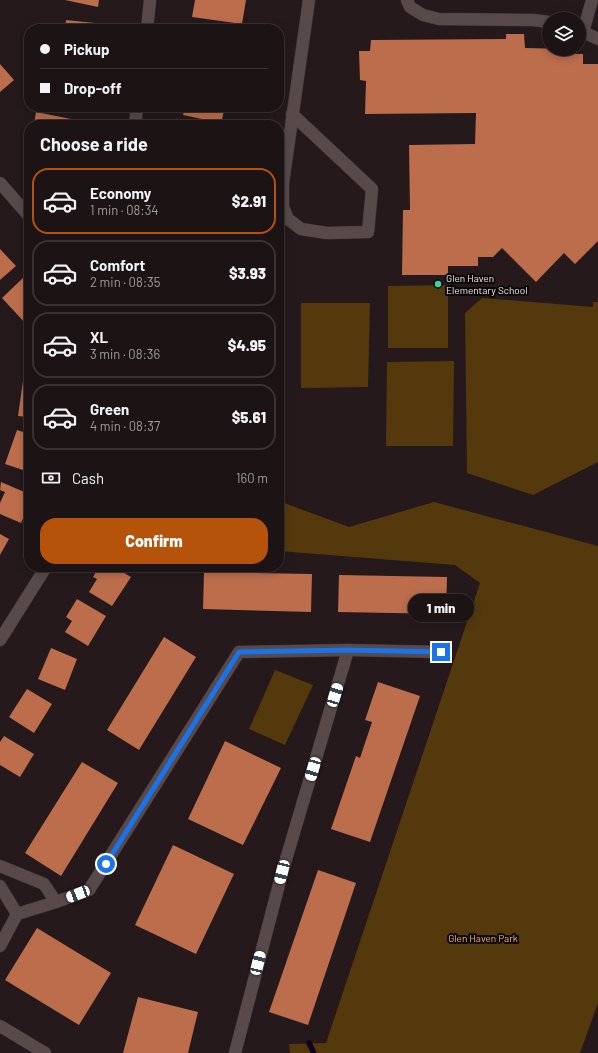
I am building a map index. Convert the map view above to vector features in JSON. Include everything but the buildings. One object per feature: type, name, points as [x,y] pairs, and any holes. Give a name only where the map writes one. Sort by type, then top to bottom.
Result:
[{"type":"street","points":[[148,24],[150,0]]},
{"type":"street","points":[[284,175],[309,0]]},
{"type":"street","points":[[407,0],[410,7],[423,15],[439,19],[542,21]]},
{"type":"street","points":[[586,17],[592,0]]},
{"type":"street","points":[[586,33],[598,38]]},
{"type":"street","points":[[284,209],[288,219],[301,229],[327,233],[368,232],[372,189],[292,114]]},
{"type":"street","points":[[0,183],[24,210]]},
{"type":"street","points":[[0,640],[43,572]]},
{"type":"street","points":[[235,1053],[282,872],[348,650]]},
{"type":"street","points":[[0,946],[17,914],[89,890],[239,652],[348,650],[441,652]]},
{"type":"street","points":[[0,866],[44,884],[56,902]]},
{"type":"street","points":[[0,886],[17,914]]},
{"type":"street","points":[[0,1026],[45,1053]]},
{"type":"green space","points":[[448,285],[448,348],[388,348],[388,286]]},
{"type":"green space","points":[[482,298],[593,307],[593,302],[598,302],[598,462],[533,495],[467,473],[465,313]]},
{"type":"green space","points":[[301,303],[370,303],[368,387],[301,388]]},
{"type":"green space","points":[[454,361],[453,446],[386,446],[387,362]]},
{"type":"green space","name":"Glen Haven Park","points":[[434,502],[598,546],[598,1003],[580,1053],[290,1053],[289,1044],[326,1043],[480,583],[455,565],[284,551],[284,503],[349,527]]},
{"type":"green space","points":[[275,670],[313,685],[285,745],[249,729]]},
{"type":"waterway","points":[[309,1043],[314,1053]]},
{"type":"place","name":"Glen Haven Elementary School","points":[[438,284]]},
{"type":"route","points":[[106,864],[239,652],[348,650],[441,652]]}]
